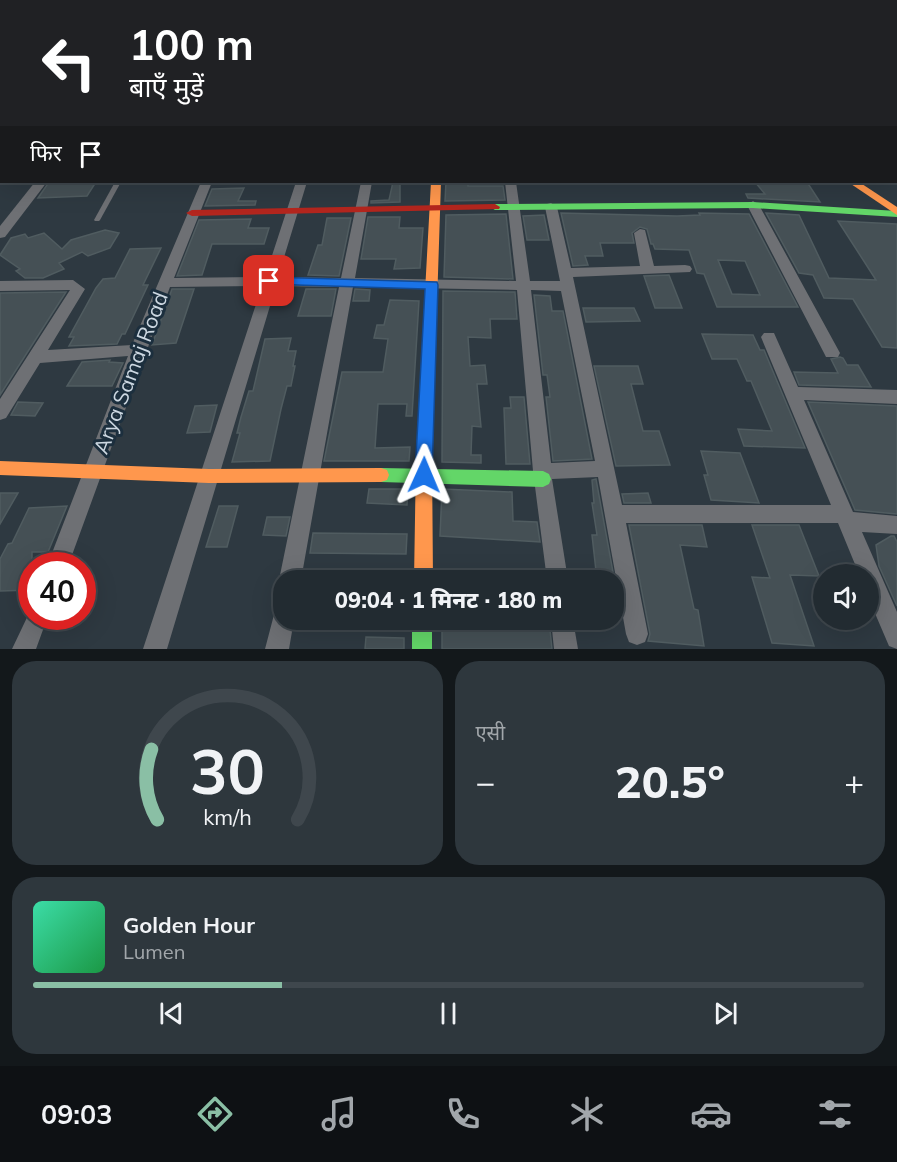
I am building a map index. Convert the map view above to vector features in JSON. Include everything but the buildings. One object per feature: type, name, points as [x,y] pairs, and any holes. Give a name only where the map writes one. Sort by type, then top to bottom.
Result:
[{"type":"street","points":[[645,0],[725,0]]},
{"type":"street","points":[[0,234],[40,183]]},
{"type":"street","name":"Arya Samaj Road","points":[[62,552],[138,350],[206,183]]},
{"type":"street","points":[[155,649],[301,183]]},
{"type":"street","points":[[292,570],[366,183]]},
{"type":"street","points":[[423,570],[424,475],[436,183]]},
{"type":"street","points":[[510,183],[556,570]]},
{"type":"street","points":[[854,183],[897,213]]},
{"type":"street","points":[[868,183],[897,202]]},
{"type":"street","points":[[192,213],[360,212],[682,204],[753,205],[897,213]]},
{"type":"street","points":[[753,205],[832,352]]},
{"type":"street","points":[[551,207],[606,469],[637,633]]},
{"type":"street","points":[[640,232],[648,270]]},
{"type":"street","points":[[165,283],[269,281],[524,286],[648,270],[685,269]]},
{"type":"street","points":[[0,286],[73,285],[78,289],[0,413]]},
{"type":"street","points":[[769,337],[897,638]]},
{"type":"street","points":[[35,357],[138,350]]},
{"type":"street","points":[[792,393],[897,397]]},
{"type":"street","points":[[1,470],[94,470],[209,476],[310,476],[543,475],[606,469]]},
{"type":"street","points":[[615,514],[846,518],[897,525]]},
{"type":"street","points":[[24,649],[31,630]]},
{"type":"street","points":[[277,649],[281,630]]},
{"type":"street","points":[[422,630],[422,649]]},
{"type":"street","points":[[563,630],[566,649]]},
{"type":"lane","points":[[97,220],[117,183]]},
{"type":"traffic: fast","points":[[495,207],[753,205],[897,214]]},
{"type":"traffic: fast","points":[[381,475],[543,479]]},
{"type":"traffic: fast","points":[[422,630],[422,649]]},
{"type":"traffic: slow","points":[[423,570],[424,457],[436,183]]},
{"type":"traffic: slow","points":[[854,183],[897,212]]},
{"type":"traffic: slow","points":[[0,468],[209,476],[381,475]]},
{"type":"traffic: jam","points":[[192,213],[495,207]]},
{"type":"route","points":[[269,281],[432,285],[424,475]]}]
